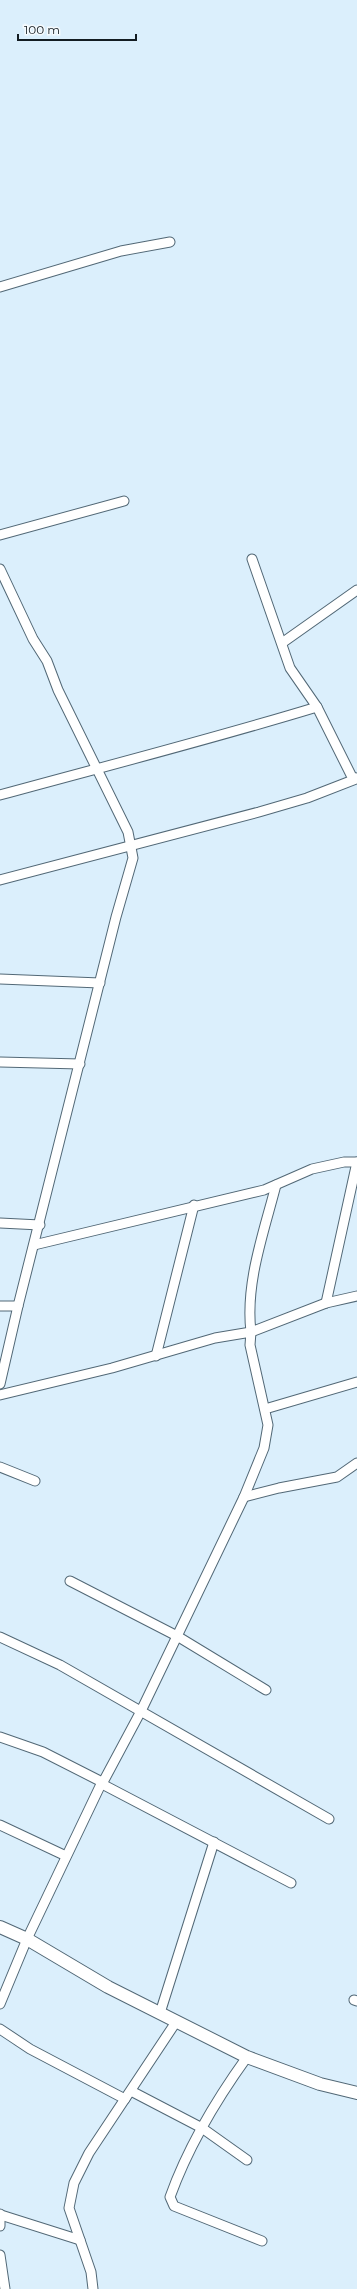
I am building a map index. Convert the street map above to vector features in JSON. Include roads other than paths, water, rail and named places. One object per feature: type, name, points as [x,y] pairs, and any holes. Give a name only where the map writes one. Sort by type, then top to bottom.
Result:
[{"type":"street","points":[[0,287],[121,251],[170,242]]},
{"type":"street","points":[[0,535],[124,501]]},
{"type":"street","points":[[252,559],[290,668],[316,707],[352,777],[357,778]]},
{"type":"street","points":[[0,569],[27,627],[47,662],[58,690],[128,832],[132,846],[131,866],[116,917],[40,1225],[18,1306],[0,1384]]},
{"type":"street","points":[[282,643],[357,590]]},
{"type":"street","points":[[0,795],[96,767],[240,731],[316,707]]},
{"type":"street","points":[[0,880],[132,846],[307,798],[357,778]]},
{"type":"street","points":[[0,979],[100,983]]},
{"type":"street","points":[[0,1062],[80,1064]]},
{"type":"street","points":[[34,1245],[194,1205],[264,1190],[312,1169],[344,1162],[357,1162],[326,1303]]},
{"type":"street","points":[[0,2004],[27,1939],[66,1856],[102,1783],[141,1711],[244,1497],[268,1434],[265,1409],[250,1345],[251,1332],[248,1312],[254,1276],[276,1185]]},
{"type":"street","points":[[156,1356],[194,1205]]},
{"type":"street","points":[[0,1223],[40,1225]]},
{"type":"street","points":[[0,1395],[112,1368],[216,1338],[251,1332],[326,1303],[357,1296]]},
{"type":"street","points":[[0,1306],[18,1306]]},
{"type":"street","points":[[265,1409],[357,1382]]},
{"type":"street","points":[[244,1497],[337,1477],[357,1463]]},
{"type":"street","points":[[0,1467],[35,1481]]},
{"type":"street","points":[[70,1581],[177,1636],[266,1690]]},
{"type":"street","points":[[0,1638],[60,1666],[329,1819]]},
{"type":"street","points":[[0,1736],[44,1752],[291,1883]]},
{"type":"street","points":[[0,1825],[66,1856]]},
{"type":"street","points":[[160,2013],[214,1842]]},
{"type":"street","points":[[0,1927],[27,1939],[108,1987],[247,2057],[320,2084],[357,2093]]},
{"type":"street","points":[[93,2289],[91,2272],[69,2208],[74,2183],[89,2153],[176,2022]]},
{"type":"street","points":[[0,2029],[30,2049],[125,2099]]},
{"type":"street","points":[[247,2057],[202,2128],[182,2163],[170,2197],[171,2203],[174,2206],[262,2241]]},
{"type":"street","points":[[131,2091],[202,2128],[247,2160]]},
{"type":"street","points":[[0,2226],[1,2214],[80,2240]]},
{"type":"street","points":[[0,2255],[5,2289]]}]
